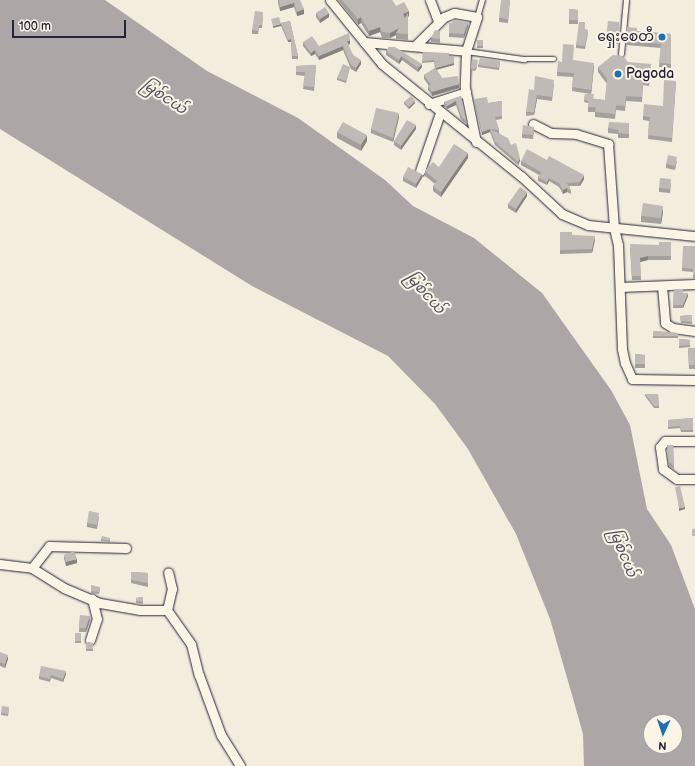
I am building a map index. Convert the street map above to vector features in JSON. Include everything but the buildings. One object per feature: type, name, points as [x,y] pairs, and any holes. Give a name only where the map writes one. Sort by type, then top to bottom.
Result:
[{"type":"street","points":[[330,0],[382,64],[440,113],[521,176],[562,214],[588,225],[695,236]]},
{"type":"street","points":[[430,0],[438,21]]},
{"type":"street","points":[[416,45],[438,21],[454,13],[477,17],[466,51],[466,92],[476,142]]},
{"type":"street","points":[[364,42],[416,45],[466,51]]},
{"type":"street","points":[[429,104],[466,92]]},
{"type":"street","points":[[420,171],[440,113]]},
{"type":"street","points":[[533,124],[550,134],[576,134],[608,144],[614,228],[618,245],[622,349],[632,379],[695,380]]},
{"type":"street","points":[[620,287],[695,284]]},
{"type":"street","points":[[662,286],[665,322],[674,328],[695,331]]},
{"type":"street","points":[[695,441],[665,441],[660,447],[663,469],[677,479],[695,479]]},
{"type":"street","points":[[32,568],[49,546],[126,548]]},
{"type":"street","points":[[0,564],[32,568],[64,588],[92,599],[140,610],[168,610]]},
{"type":"street","points":[[168,572],[172,589],[168,610],[191,644],[199,675],[221,735],[240,766]]},
{"type":"street","points":[[90,640],[97,618],[92,599]]},
{"type":"lane","points":[[477,17],[482,0]]},
{"type":"lane","points":[[621,54],[626,0]]},
{"type":"lane","points":[[466,51],[524,59],[554,59]]},
{"type":"water","name":"မြစ်ငယ်","points":[[0,0],[105,0],[207,71],[298,118],[385,180],[413,206],[474,238],[542,293],[611,390],[630,425],[647,509],[671,545],[695,609],[695,766],[584,766],[583,734],[550,619],[516,534],[468,449],[435,404],[388,356],[252,286],[0,129]]},
{"type":"place","name":"ရှေးစေတီ","points":[[662,37]]},
{"type":"place","name":"Pagoda","points":[[618,74]]}]
